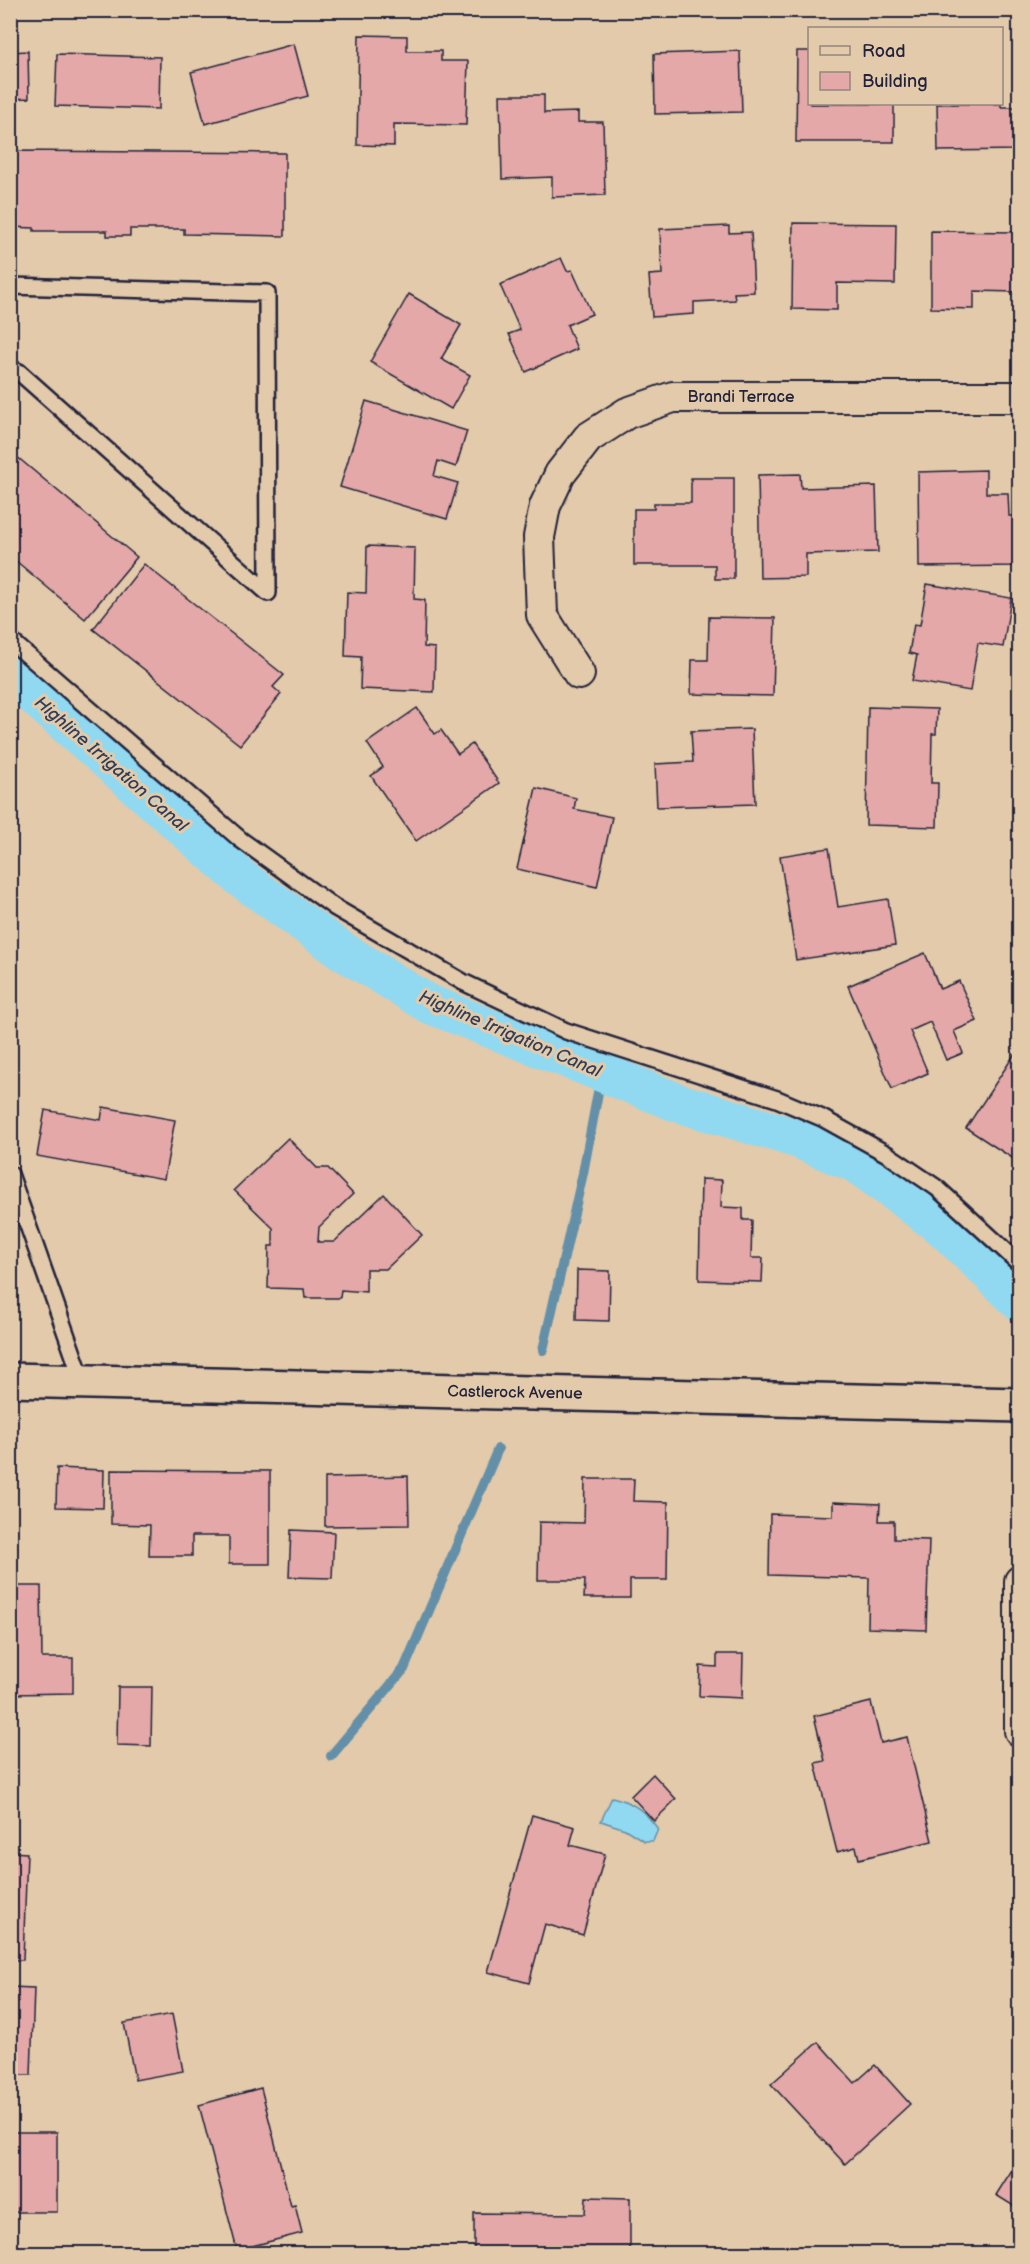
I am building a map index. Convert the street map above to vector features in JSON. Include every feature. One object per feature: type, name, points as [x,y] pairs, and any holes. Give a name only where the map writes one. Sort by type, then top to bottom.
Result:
[{"type":"street","name":"Brandi Terrace","points":[[579,674],[542,615],[538,566],[539,537],[545,506],[560,474],[588,438],[627,413],[673,397],[1020,397]]},
{"type":"street","name":"Castlerock Avenue","points":[[10,1380],[1020,1405]]},
{"type":"street","points":[[1020,1581],[1017,1626],[1020,1731]]},
{"type":"lane","points":[[10,286],[267,293],[268,593],[19,372],[10,368]]},
{"type":"lane","points":[[10,640],[241,840],[334,907],[463,982],[566,1031],[777,1099],[822,1118],[887,1154],[937,1188],[1020,1264]]},
{"type":"lane","points":[[10,1174],[82,1382]]},
{"type":"water","points":[[612,1797],[638,1808],[648,1817],[658,1829],[653,1841],[644,1841],[625,1829],[601,1821]]},
{"type":"building","points":[[359,35],[407,36],[407,51],[441,51],[441,61],[468,61],[466,125],[394,124],[394,146],[357,145]]},
{"type":"building","points":[[294,44],[308,96],[205,124],[191,72]]},
{"type":"building","points":[[28,51],[29,98],[10,99],[10,52]]},
{"type":"building","points":[[740,51],[742,112],[655,114],[654,54]]},
{"type":"building","points":[[797,51],[808,51],[808,105],[894,105],[894,142],[796,142]]},
{"type":"building","points":[[57,54],[160,57],[159,109],[55,106]]},
{"type":"building","points":[[500,95],[544,95],[544,113],[578,112],[578,122],[603,122],[605,195],[552,197],[552,177],[502,179]]},
{"type":"building","points":[[937,105],[1020,107],[1020,150],[938,151]]},
{"type":"building","points":[[10,151],[285,153],[285,236],[184,234],[184,229],[130,229],[130,236],[107,236],[107,231],[34,231],[34,228],[10,227]]},
{"type":"building","points":[[793,223],[896,224],[895,284],[837,283],[837,310],[792,309]]},
{"type":"building","points":[[729,226],[729,233],[751,232],[754,292],[734,293],[735,300],[694,302],[694,314],[652,317],[649,275],[662,274],[660,229]]},
{"type":"building","points":[[931,231],[1018,232],[1017,292],[974,291],[974,309],[931,308]]},
{"type":"building","points":[[561,258],[567,271],[572,270],[592,314],[567,325],[577,349],[526,372],[509,334],[520,330],[500,285]]},
{"type":"building","points":[[409,294],[461,325],[441,359],[470,375],[451,409],[370,362]]},
{"type":"building","points":[[366,401],[467,431],[456,467],[438,461],[434,476],[458,483],[447,519],[340,487]]},
{"type":"building","points":[[10,451],[137,557],[85,619],[10,556]]},
{"type":"building","points":[[986,470],[986,493],[1008,493],[1009,516],[1020,516],[1020,566],[919,567],[918,472]]},
{"type":"building","points":[[800,474],[801,488],[876,486],[878,552],[806,554],[806,577],[760,578],[758,475]]},
{"type":"building","points":[[691,478],[734,478],[734,579],[715,579],[715,565],[634,565],[634,509],[654,509],[654,503],[691,503]]},
{"type":"building","points":[[367,546],[415,548],[414,599],[425,600],[424,647],[435,648],[434,692],[360,689],[361,657],[345,656],[347,592],[366,593]]},
{"type":"building","points":[[144,564],[284,675],[273,687],[281,694],[240,745],[93,629]]},
{"type":"building","points":[[927,584],[1011,598],[1003,647],[978,643],[970,691],[912,681],[917,655],[909,653],[914,624],[920,625]]},
{"type":"building","points":[[709,617],[775,618],[773,696],[691,694],[692,660],[708,660]]},
{"type":"building","points":[[868,707],[937,709],[936,734],[932,734],[931,783],[938,783],[937,827],[866,825]]},
{"type":"building","points":[[417,708],[435,734],[441,730],[458,754],[472,744],[499,783],[416,841],[371,776],[383,767],[367,743]]},
{"type":"building","points":[[752,729],[755,804],[657,807],[655,764],[693,762],[691,731]]},
{"type":"building","points":[[536,788],[576,798],[574,809],[612,817],[597,887],[517,869]]},
{"type":"building","points":[[829,848],[838,907],[888,899],[895,945],[796,960],[780,856]]},
{"type":"building","points":[[925,953],[940,989],[959,981],[977,1021],[954,1031],[963,1053],[946,1060],[930,1022],[910,1031],[928,1073],[892,1089],[848,986]]},
{"type":"building","points":[[1014,1055],[1020,1058],[1020,1163],[966,1128]]},
{"type":"building","points":[[103,1107],[175,1120],[164,1179],[37,1156],[45,1110],[101,1120]]},
{"type":"building","points":[[288,1138],[317,1168],[328,1168],[353,1194],[319,1227],[318,1242],[334,1242],[384,1194],[422,1235],[386,1269],[366,1269],[366,1292],[341,1290],[340,1298],[305,1298],[304,1289],[268,1288],[269,1246],[273,1246],[273,1228],[234,1190]]},
{"type":"building","points":[[701,1179],[722,1180],[721,1207],[743,1208],[743,1220],[752,1220],[751,1258],[763,1258],[762,1282],[699,1280]]},
{"type":"building","points":[[577,1270],[610,1271],[609,1321],[576,1320]]},
{"type":"building","points":[[57,1468],[104,1470],[103,1508],[56,1507]]},
{"type":"building","points":[[111,1470],[270,1471],[270,1564],[229,1564],[229,1536],[192,1536],[192,1556],[149,1556],[150,1525],[111,1524]]},
{"type":"building","points":[[408,1476],[409,1525],[325,1526],[325,1478]]},
{"type":"building","points":[[585,1479],[634,1479],[633,1501],[668,1502],[667,1580],[630,1580],[630,1598],[584,1598],[585,1580],[538,1580],[539,1522],[584,1523]]},
{"type":"building","points":[[833,1502],[880,1504],[879,1521],[894,1521],[894,1539],[929,1540],[926,1630],[868,1628],[869,1578],[769,1575],[770,1514],[833,1516]]},
{"type":"building","points":[[291,1530],[334,1532],[332,1578],[289,1577]]},
{"type":"building","points":[[10,1586],[41,1586],[42,1658],[73,1658],[73,1693],[10,1694]]},
{"type":"building","points":[[717,1654],[743,1654],[742,1698],[699,1696],[700,1666],[717,1667]]},
{"type":"building","points":[[118,1687],[152,1687],[151,1746],[117,1745]]},
{"type":"building","points":[[871,1702],[881,1743],[907,1737],[932,1841],[859,1859],[856,1847],[837,1852],[815,1763],[825,1761],[814,1716]]},
{"type":"building","points":[[653,1774],[676,1799],[654,1821],[631,1796]]},
{"type":"building","points":[[532,1815],[575,1827],[570,1845],[605,1854],[583,1935],[545,1924],[529,1983],[488,1972]]},
{"type":"building","points":[[10,1852],[27,1853],[23,1960],[10,1960]]},
{"type":"building","points":[[10,1987],[34,1988],[31,2075],[10,2075]]},
{"type":"building","points":[[172,2014],[183,2071],[135,2080],[124,2023]]},
{"type":"building","points":[[818,2042],[855,2083],[875,2065],[910,2104],[845,2164],[771,2084]]},
{"type":"building","points":[[261,2088],[291,2206],[295,2205],[302,2233],[237,2250],[199,2105]]},
{"type":"building","points":[[10,2132],[57,2132],[57,2212],[10,2212]]},
{"type":"building","points":[[1020,2157],[1020,2210],[996,2195]]},
{"type":"building","points":[[586,2197],[630,2198],[630,2254],[474,2254],[474,2213],[585,2214]]},
{"type":"waterway","name":"Highline Irrigation Canal","points":[[10,675],[242,879],[341,950],[429,1004],[676,1102],[798,1139],[857,1164],[942,1227],[1020,1302]]},
{"type":"waterway","points":[[543,1350],[583,1173],[602,1071]]},
{"type":"waterway","points":[[331,1756],[404,1669],[498,1449]]}]
